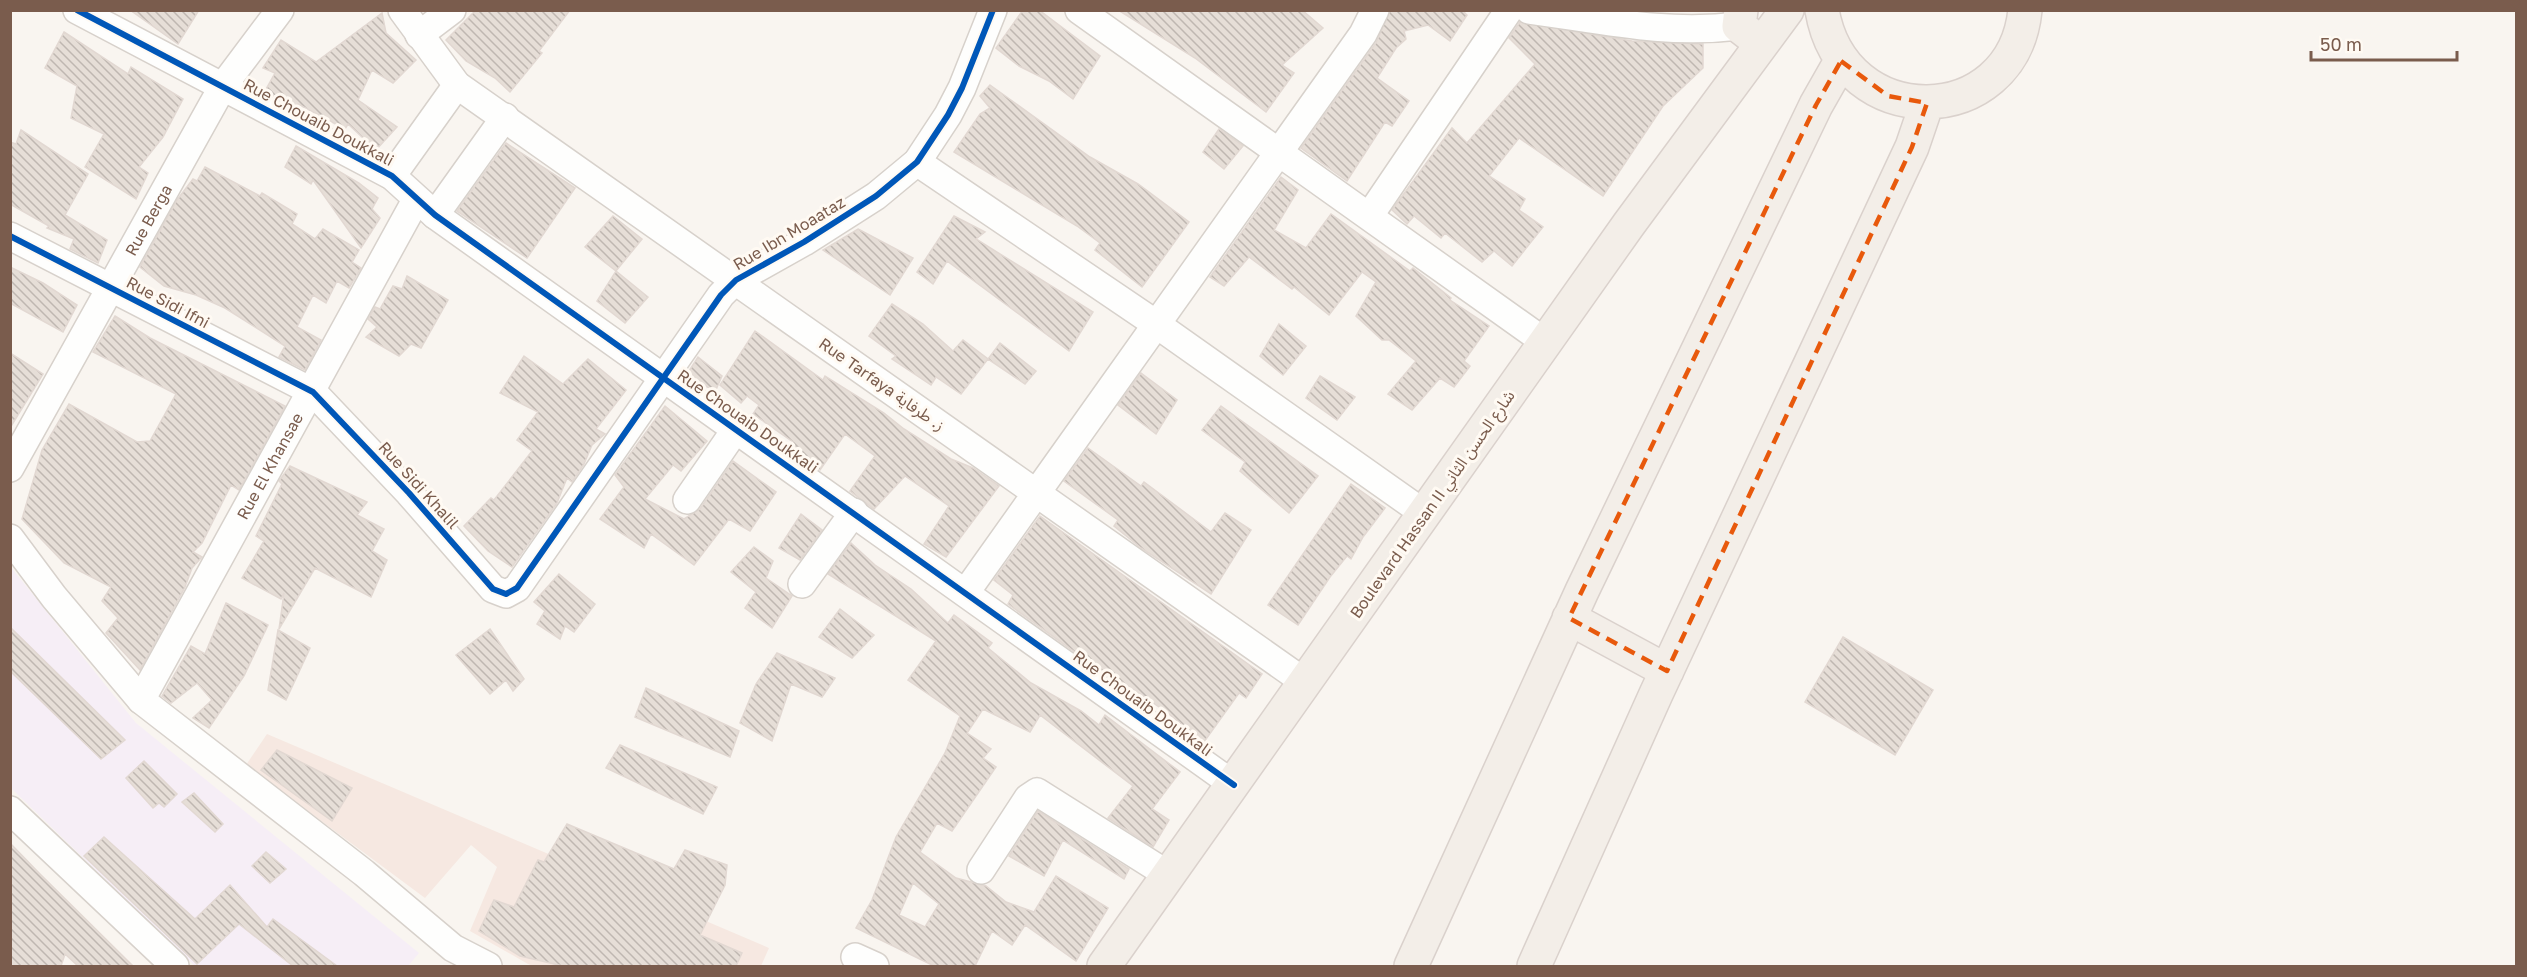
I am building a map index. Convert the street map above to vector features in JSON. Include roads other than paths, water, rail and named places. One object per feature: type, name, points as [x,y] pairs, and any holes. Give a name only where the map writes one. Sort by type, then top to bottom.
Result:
[{"type":"main road","name":"Boulevard Hassan II شارع الحسن الثاني","points":[[1104,966],[1170,876],[1545,342],[1747,27],[1787,10]]},
{"type":"main road","points":[[1822,10],[1825,29],[1841,61],[1870,87],[1888,96],[1927,102],[1949,99],[1970,92],[1989,79],[2005,63],[2016,44],[2025,10]]},
{"type":"main road","points":[[1411,966],[1569,618],[1810,116],[1841,61]]},
{"type":"main road","points":[[1534,966],[1667,671],[1912,147],[1927,102]]},
{"type":"main road","points":[[1569,618],[1667,671]]},
{"type":"street","name":"Rue Chouaib Doukkali","points":[[77,10],[392,176],[425,208],[1234,785]]},
{"type":"street","name":"Rue Berga","points":[[10,468],[223,86],[280,10]]},
{"type":"street","name":"Rue Tarfaya ز. طرفاية","points":[[402,10],[457,86],[1306,683]]},
{"type":"street","points":[[419,35],[452,10]]},
{"type":"street","points":[[1079,10],[1370,215],[1545,342]]},
{"type":"street","points":[[966,592],[1363,34],[1375,10]]},
{"type":"street","points":[[1370,215],[1509,10]]},
{"type":"street","points":[[1529,10],[1651,29],[1693,31],[1747,27]]},
{"type":"street","name":"Rue Ibn Moaataz","points":[[506,594],[517,588],[721,295],[736,280],[804,242],[876,196],[917,162],[948,115],[980,49],[985,11]]},
{"type":"street","points":[[392,176],[457,86]]},
{"type":"street","name":"Rue El Khansae","points":[[141,700],[313,392],[377,267],[504,117]]},
{"type":"street","points":[[917,162],[1156,324],[1425,514]]},
{"type":"street","name":"Rue Sidi Ifni","points":[[10,236],[313,392]]},
{"type":"street","name":"Rue Sidi Khalil","points":[[313,392],[409,493],[493,589],[506,594]]},
{"type":"street","points":[[687,500],[736,429]]},
{"type":"street","points":[[802,584],[854,512]]},
{"type":"street","points":[[10,538],[69,615],[141,700],[364,873],[446,957],[488,966]]},
{"type":"street","points":[[981,870],[1028,798],[1037,792],[1170,876]]},
{"type":"street","points":[[10,810],[176,966]]}]
